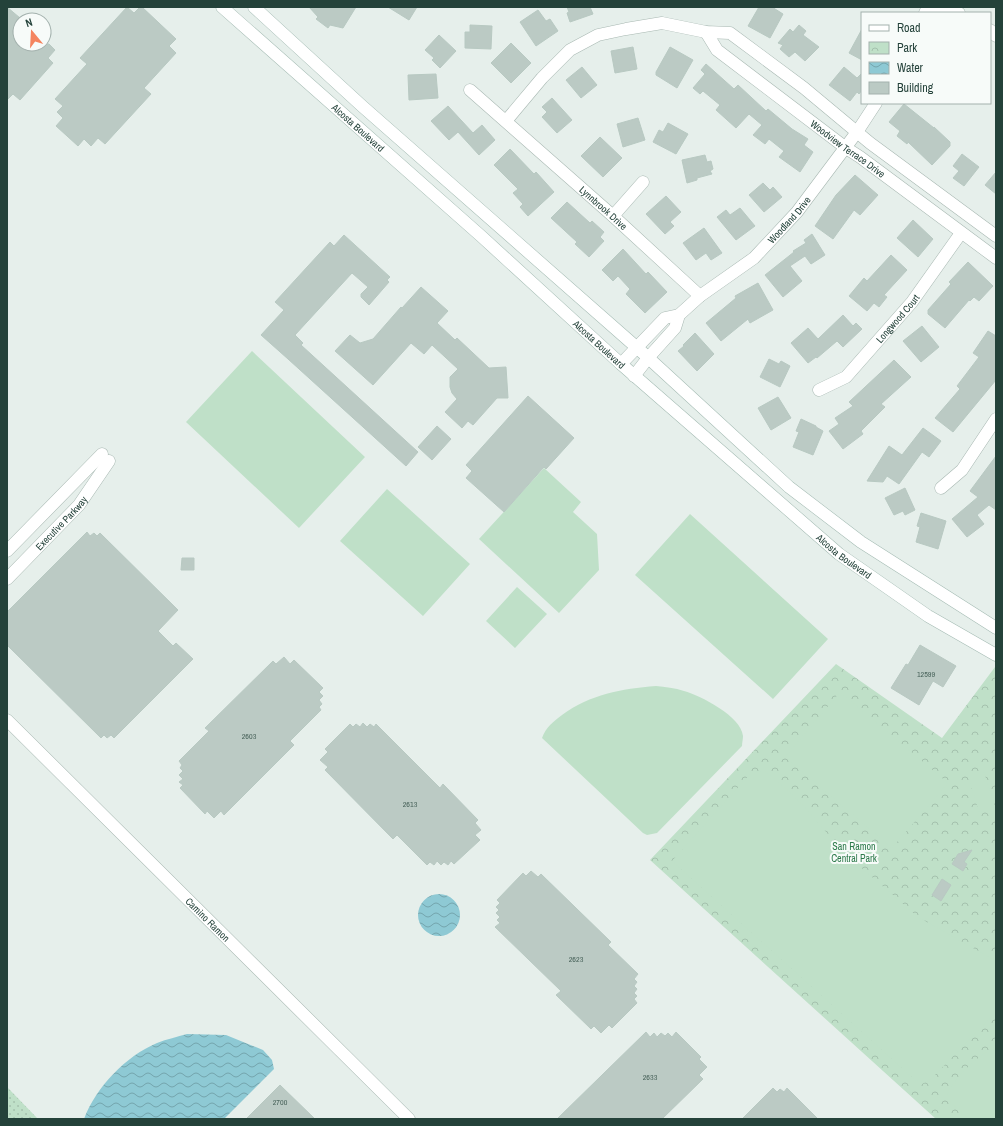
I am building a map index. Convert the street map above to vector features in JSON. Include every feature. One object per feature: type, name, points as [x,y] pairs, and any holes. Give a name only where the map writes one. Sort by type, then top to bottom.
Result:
[{"type":"street","name":"Alcosta Boulevard","points":[[222,7],[475,231],[634,376],[839,554],[928,616],[996,655]]},
{"type":"street","name":"Alcosta Boulevard","points":[[254,7],[362,106],[636,347],[789,487],[861,542],[996,628]]},
{"type":"street","points":[[933,7],[955,12]]},
{"type":"street","name":"Woodview Terrace Drive","points":[[506,121],[542,78],[570,50],[598,35],[626,28],[662,23],[706,32],[730,33],[804,88],[857,132],[996,236]]},
{"type":"street","name":"Woodview Terrace Drive","points":[[706,32],[717,50],[846,148],[996,258]]},
{"type":"street","name":"Lynnbrook Drive","points":[[470,90],[613,216],[700,296]]},
{"type":"street","name":"Woodland Drive","points":[[621,364],[665,318],[679,315],[700,296],[754,258],[797,212],[846,148],[875,104]]},
{"type":"street","points":[[613,216],[644,182]]},
{"type":"street","name":"Longwood Court","points":[[819,390],[846,377],[912,302],[962,232]]},
{"type":"street","name":"Woodland Drive","points":[[634,376],[675,328],[679,315]]},
{"type":"street","points":[[941,488],[962,470],[996,419]]},
{"type":"street","name":"Executive Parkway","points":[[7,551],[105,457],[79,505],[7,579]]},
{"type":"street","name":"Camino Ramon","points":[[7,720],[408,1119]]},
{"type":"green space","points":[[252,351],[365,457],[299,528],[186,422]]},
{"type":"green space","points":[[544,468],[581,502],[573,512],[597,534],[599,570],[559,613],[479,539]]},
{"type":"green space","points":[[387,489],[470,564],[423,616],[340,541]]},
{"type":"green space","points":[[690,514],[828,639],[773,699],[635,575]]},
{"type":"green space","points":[[517,587],[547,614],[515,648],[486,621]]},
{"type":"green space","name":"San Ramon Central Park","points":[[836,664],[942,738],[995,667],[996,668],[996,1119],[936,1119],[650,860]]},
{"type":"green space","points":[[656,686],[681,690],[710,702],[728,714],[735,721],[741,729],[743,737],[742,746],[657,833],[647,835],[643,833],[542,738],[553,722],[584,702],[595,697],[619,691]]},
{"type":"green space","points":[[840,692],[948,783],[892,848],[785,757]]},
{"type":"green space","points":[[760,771],[766,772],[783,786],[805,807],[842,851],[918,917],[996,961],[996,1012],[931,1079],[922,1084],[914,1079],[672,861],[750,774]]},
{"type":"green space","points":[[984,772],[995,807],[979,812],[968,776]]},
{"type":"green space","points":[[996,1048],[996,1119],[969,1119],[947,1099],[948,1093],[962,1072],[982,1055]]},
{"type":"green space","points":[[7,1087],[38,1119],[7,1119]]},
{"type":"water","points":[[435,894],[443,894],[451,897],[457,903],[460,915],[457,927],[451,933],[443,936],[435,936],[427,933],[421,927],[418,919],[418,911],[421,903],[427,897]]},
{"type":"water","points":[[187,1034],[226,1035],[263,1050],[272,1060],[274,1069],[224,1119],[84,1119],[96,1095],[123,1064],[145,1049],[157,1043]]},
{"type":"building","points":[[7,7],[13,12],[12,52],[52,52],[52,47],[55,50],[48,58],[53,63],[20,100],[13,94],[7,100]]},
{"type":"building","points":[[127,7],[134,13],[142,7],[176,39],[169,46],[176,53],[144,88],[151,94],[105,144],[98,138],[91,146],[84,139],[78,146],[56,126],[63,118],[57,112],[63,106],[55,99],[87,64],[80,58]]},
{"type":"building","points":[[309,7],[356,7],[343,28],[330,25],[328,28],[316,19],[318,17]]},
{"type":"building","points":[[388,7],[417,7],[409,20]]},
{"type":"building","points":[[567,7],[590,7],[593,14],[570,22]]},
{"type":"building","points":[[759,7],[772,7],[783,14],[770,38],[748,26]]},
{"type":"building","points":[[538,10],[546,21],[550,19],[558,31],[536,46],[520,22]]},
{"type":"building","points":[[470,25],[492,26],[491,49],[465,48],[465,32],[470,32]]},
{"type":"building","points":[[799,25],[806,31],[803,35],[819,47],[805,61],[795,52],[789,57],[780,49],[783,45],[778,43],[790,29],[793,32]]},
{"type":"building","points":[[861,31],[861,59],[849,53]]},
{"type":"building","points":[[439,35],[456,51],[440,68],[432,60],[434,58],[425,50]]},
{"type":"building","points":[[511,43],[531,63],[511,83],[491,63]]},
{"type":"building","points":[[633,47],[637,69],[615,73],[611,51]]},
{"type":"building","points":[[670,47],[693,60],[677,88],[656,75],[656,72]]},
{"type":"building","points":[[706,64],[734,89],[738,85],[766,111],[768,109],[792,129],[808,139],[804,145],[813,152],[800,172],[779,157],[784,151],[769,139],[765,144],[753,135],[762,125],[749,114],[736,128],[716,110],[720,105],[703,91],[700,94],[693,88],[705,74],[701,70]]},
{"type":"building","points":[[582,67],[597,85],[581,98],[566,80]]},
{"type":"building","points":[[844,67],[857,78],[861,74],[861,91],[859,94],[857,92],[850,101],[829,85]]},
{"type":"building","points":[[436,74],[438,98],[409,100],[408,75]]},
{"type":"building","points":[[552,98],[572,120],[557,133],[542,117],[547,112],[542,107]]},
{"type":"building","points":[[904,104],[934,127],[950,142],[950,146],[932,165],[908,142],[907,144],[897,136],[900,131],[889,122]]},
{"type":"building","points":[[448,106],[473,133],[482,125],[495,140],[479,155],[458,132],[449,140],[431,121]]},
{"type":"building","points":[[638,118],[645,140],[623,147],[617,124]]},
{"type":"building","points":[[668,123],[688,134],[676,154],[653,142],[659,130],[663,132]]},
{"type":"building","points":[[600,137],[622,158],[603,177],[581,156]]},
{"type":"building","points":[[510,149],[534,174],[536,172],[554,192],[528,216],[520,207],[523,204],[513,193],[518,189],[494,165]]},
{"type":"building","points":[[962,154],[979,167],[964,186],[953,178],[959,171],[953,166]]},
{"type":"building","points":[[705,155],[707,162],[711,161],[713,169],[710,171],[712,174],[697,178],[697,180],[687,183],[682,160]]},
{"type":"building","points":[[996,172],[996,194],[985,185]]},
{"type":"building","points":[[855,175],[878,195],[860,215],[854,210],[833,239],[815,226],[836,195]]},
{"type":"building","points":[[763,183],[770,190],[773,187],[782,197],[764,212],[749,195]]},
{"type":"building","points":[[666,196],[681,212],[670,222],[674,226],[665,234],[646,214]]},
{"type":"building","points":[[567,202],[590,223],[592,221],[604,232],[600,237],[604,241],[589,257],[575,244],[577,242],[551,218]]},
{"type":"building","points":[[740,208],[755,226],[736,240],[717,217],[726,210],[730,215]]},
{"type":"building","points":[[913,220],[933,239],[918,257],[897,238]]},
{"type":"building","points":[[704,228],[722,253],[711,260],[706,253],[696,260],[683,243]]},
{"type":"building","points":[[812,234],[825,255],[811,264],[805,256],[790,266],[802,281],[783,297],[765,275],[794,252],[793,251],[806,243],[804,240]]},
{"type":"building","points":[[344,235],[390,277],[387,280],[389,282],[369,305],[361,297],[361,294],[368,287],[352,273],[295,335],[303,343],[301,345],[418,452],[406,466],[261,335],[284,310],[275,302],[330,242],[334,246]]},
{"type":"building","points":[[623,249],[646,274],[648,272],[667,292],[645,313],[626,294],[630,289],[618,276],[613,281],[602,270]]},
{"type":"building","points":[[891,255],[907,270],[884,295],[887,297],[879,307],[874,303],[867,311],[849,296],[864,278],[867,281]]},
{"type":"building","points":[[968,262],[993,286],[979,301],[974,297],[970,301],[969,300],[945,328],[928,314],[928,310],[951,284],[949,282]]},
{"type":"building","points":[[758,283],[773,310],[750,323],[748,319],[721,341],[706,323],[736,298],[735,296]]},
{"type":"building","points":[[421,287],[448,311],[437,323],[455,340],[457,338],[489,368],[506,367],[508,398],[497,398],[473,425],[468,421],[462,428],[445,412],[457,399],[452,393],[450,387],[450,377],[458,369],[432,345],[424,354],[411,343],[373,385],[335,351],[350,335],[360,343],[373,339]]},
{"type":"building","points":[[843,315],[853,326],[856,323],[862,329],[843,347],[837,341],[817,358],[816,357],[808,363],[791,343],[808,328],[818,339]]},
{"type":"building","points":[[922,326],[939,347],[921,362],[903,341]]},
{"type":"building","points":[[988,331],[996,336],[996,380],[953,432],[935,418],[960,389],[957,386],[979,357],[973,353]]},
{"type":"building","points":[[695,333],[714,354],[697,371],[678,351]]},
{"type":"building","points":[[769,359],[779,364],[781,361],[790,366],[780,387],[760,377]]},
{"type":"building","points":[[894,360],[911,377],[881,404],[885,407],[861,431],[863,434],[843,449],[829,431],[839,424],[835,418],[853,406],[849,402]]},
{"type":"building","points":[[528,396],[574,438],[546,469],[544,467],[504,512],[466,478],[472,471],[466,465]]},
{"type":"building","points":[[778,397],[791,418],[771,430],[758,408]]},
{"type":"building","points":[[801,419],[823,431],[813,455],[793,447],[799,432],[796,431]]},
{"type":"building","points":[[437,426],[451,439],[432,460],[418,447]]},
{"type":"building","points":[[923,428],[941,441],[929,457],[922,452],[899,484],[887,476],[883,482],[867,481],[889,446],[902,455]]},
{"type":"building","points":[[996,456],[996,510],[989,505],[977,515],[984,524],[967,537],[952,519],[978,497],[970,491]]},
{"type":"building","points":[[905,488],[915,510],[905,515],[903,511],[894,515],[885,498]]},
{"type":"building","points":[[921,513],[946,521],[938,549],[916,542],[920,527],[917,526]]},
{"type":"building","points":[[87,532],[90,536],[94,533],[97,536],[100,533],[178,610],[158,631],[173,646],[176,643],[193,659],[114,738],[111,735],[107,738],[104,735],[101,738],[7,645],[7,612]]},
{"type":"building","points":[[182,558],[194,558],[194,570],[181,570]]},
{"type":"building","points":[[920,645],[956,666],[943,687],[933,681],[919,705],[891,688],[906,664],[908,665]]},
{"type":"building","points":[[284,657],[290,664],[294,660],[323,688],[319,692],[323,696],[319,700],[322,704],[319,707],[321,710],[290,741],[294,745],[224,815],[221,811],[214,818],[207,811],[205,814],[180,788],[183,785],[179,782],[183,779],[179,775],[183,771],[180,768],[182,765],[179,761],[209,731],[205,728],[273,661],[276,664]]},
{"type":"building","points":[[363,723],[367,727],[370,724],[374,727],[376,724],[440,788],[443,784],[478,820],[475,823],[481,830],[475,835],[480,840],[454,864],[451,861],[448,865],[444,862],[441,865],[437,861],[434,865],[430,862],[427,865],[397,835],[393,839],[325,770],[328,767],[320,760],[328,752],[325,749],[350,724],[353,727],[356,724],[360,727]]},
{"type":"building","points":[[972,850],[964,862],[967,864],[963,871],[952,864],[958,854]]},
{"type":"building","points":[[531,871],[538,877],[541,874],[611,942],[608,945],[638,974],[634,979],[637,982],[634,986],[637,989],[634,993],[637,996],[634,999],[637,1003],[612,1028],[609,1025],[601,1033],[594,1026],[591,1029],[556,995],[561,991],[495,927],[500,923],[497,920],[500,917],[496,913],[499,910],[496,907],[500,903],[497,900],[523,873],[526,876]]},
{"type":"building","points":[[942,879],[951,885],[941,901],[932,895]]},
{"type":"building","points":[[646,1032],[650,1037],[654,1033],[657,1037],[661,1033],[665,1036],[668,1033],[672,1037],[676,1032],[701,1057],[699,1059],[707,1067],[699,1075],[703,1079],[662,1119],[557,1119]]},
{"type":"building","points":[[280,1085],[315,1119],[246,1119]]},
{"type":"building","points":[[773,1088],[777,1092],[780,1089],[784,1092],[787,1088],[818,1119],[742,1119]]}]
